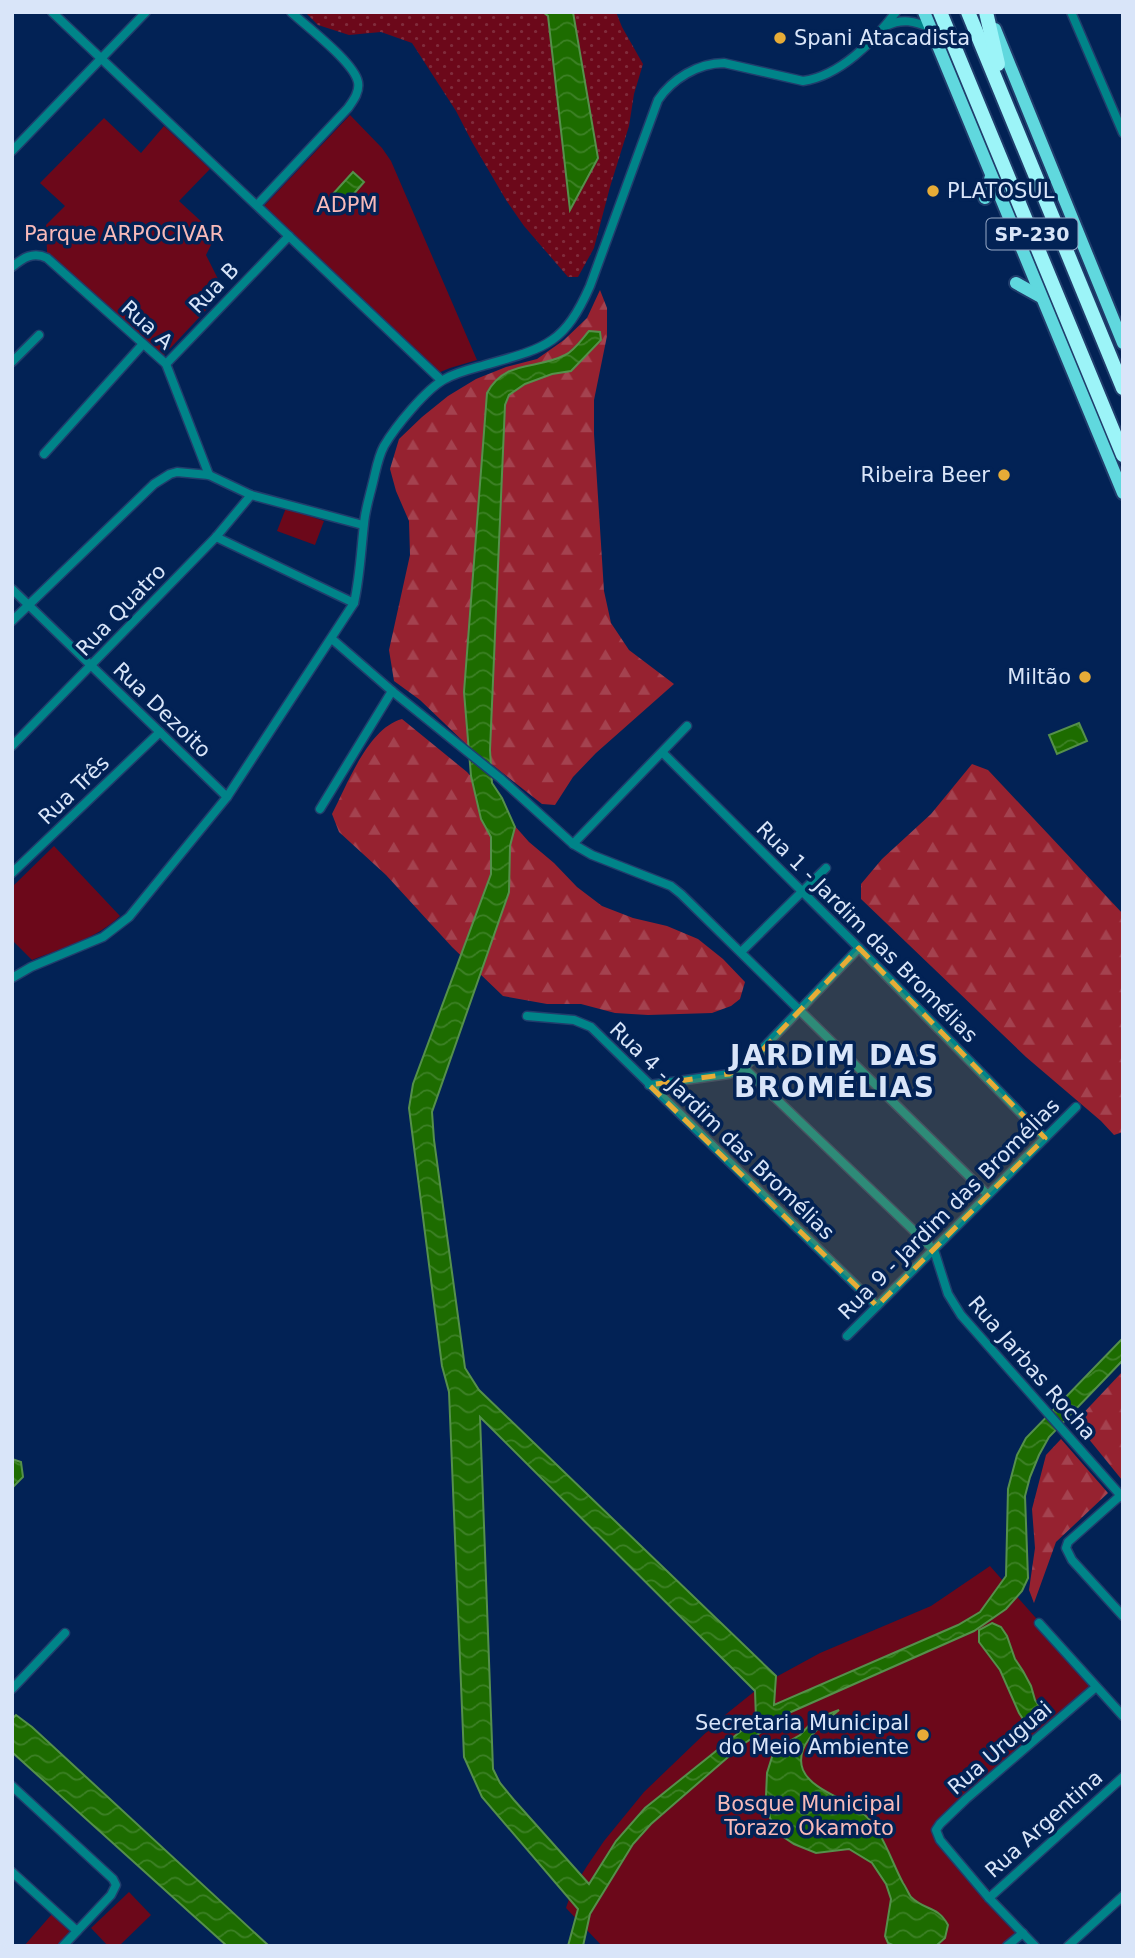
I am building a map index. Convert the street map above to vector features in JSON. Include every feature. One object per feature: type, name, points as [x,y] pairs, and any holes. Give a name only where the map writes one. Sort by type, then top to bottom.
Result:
[{"type":"highway","name":"SP-230","points":[[940,12],[1123,455]]},
{"type":"highway","name":"SP-230","points":[[968,12],[1123,388]]},
{"type":"highway","points":[[987,12],[998,64],[1019,136]]},
{"type":"main road","points":[[923,12],[1123,493]]},
{"type":"main road","points":[[987,12],[1123,342]]},
{"type":"main road","points":[[985,198],[991,176]]},
{"type":"main road","points":[[1016,283],[1041,296]]},
{"type":"street","points":[[52,12],[441,380]]},
{"type":"street","points":[[12,151],[146,12]]},
{"type":"street","points":[[257,205],[348,108],[358,85],[351,70],[339,55],[291,12]]},
{"type":"street","points":[[12,978],[31,967],[103,937],[122,923],[147,897],[227,797],[354,603],[363,525],[379,456],[384,446],[410,411],[441,380],[534,350],[564,331],[579,310],[590,286],[664,90],[697,68],[716,63],[803,81],[814,79],[838,68],[896,12]]},
{"type":"street","points":[[1072,12],[1120,118],[1123,133]]},
{"type":"street","points":[[883,27],[901,21],[920,23],[930,29]]},
{"type":"street","name":"Rua B","points":[[166,365],[289,236]]},
{"type":"street","name":"Rua A","points":[[12,267],[29,256],[37,254],[47,258],[166,365],[209,475]]},
{"type":"street","points":[[12,362],[38,335]]},
{"type":"street","points":[[44,454],[143,344]]},
{"type":"street","points":[[12,621],[154,484],[177,472],[209,475],[251,495],[363,525]]},
{"type":"street","name":"Rua Quatro","points":[[12,746],[216,537],[251,495]]},
{"type":"street","points":[[216,537],[354,603]]},
{"type":"street","name":"Rua Dezoito","points":[[12,589],[227,797]]},
{"type":"street","points":[[332,639],[500,778],[573,844],[592,855],[671,886],[988,1195]]},
{"type":"street","points":[[320,808],[392,691]]},
{"type":"street","points":[[573,844],[687,726]]},
{"type":"street","name":"Rua Três","points":[[12,873],[160,732]]},
{"type":"street","name":"Rua 1 - Jardim das Bromélias","points":[[663,753],[803,891],[1045,1138]]},
{"type":"street","points":[[741,952],[826,867]]},
{"type":"street","points":[[649,1085],[729,1074],[744,1068],[859,948]]},
{"type":"street","name":"Rua 4 - Jardim das Bromélias","points":[[527,1016],[568,1019],[585,1023],[595,1031],[877,1306]]},
{"type":"street","points":[[744,1068],[934,1250]]},
{"type":"street","name":"Rua 9 - Jardim das Bromélias","points":[[847,1336],[1076,1107]]},
{"type":"street","name":"Rua Jarbas Rocha","points":[[934,1250],[945,1288],[955,1308],[1122,1496]]},
{"type":"street","points":[[1122,1496],[1068,1542],[1066,1548],[1068,1555],[1123,1616]]},
{"type":"street","points":[[1039,1623],[1123,1716]]},
{"type":"street","points":[[12,1689],[65,1633]]},
{"type":"street","name":"Rua Uruguai","points":[[989,1898],[940,1840],[936,1830],[1096,1687]]},
{"type":"street","name":"Rua Argentina","points":[[989,1898],[1123,1777]]},
{"type":"street","points":[[12,1786],[113,1879],[116,1885],[111,1895],[64,1946]]},
{"type":"street","points":[[12,1872],[77,1931]]},
{"type":"street","points":[[1068,1946],[1123,1896]]},
{"type":"street","points":[[989,1898],[1035,1946]]},
{"type":"street","points":[[1007,1946],[1023,1933]]},
{"type":"highlighted area","points":[[859,948],[1045,1138],[877,1306],[649,1085],[729,1074],[752,1061]]},
{"type":"green space","points":[[305,12],[616,12],[643,64],[634,94],[629,126],[594,248],[578,277],[568,277],[524,226],[412,43],[381,32],[349,35],[318,25]]},
{"type":"green space","name":"ADPM","points":[[350,115],[391,161],[477,360],[438,373],[263,207]]},
{"type":"green space","name":"Parque ARPOCIVAR","points":[[104,118],[141,153],[164,126],[210,169],[179,201],[216,235],[206,255],[224,291],[163,356],[47,253],[46,225],[65,206],[40,183]]},
{"type":"green space","points":[[600,290],[607,308],[607,336],[594,400],[594,434],[604,591],[611,623],[629,650],[674,684],[596,753],[573,777],[555,805],[542,804],[466,744],[420,700],[394,681],[389,650],[410,555],[409,521],[390,469],[399,439],[422,417],[448,396],[476,379],[537,359],[564,340],[587,318]]},
{"type":"green space","points":[[286,508],[324,521],[315,545],[277,531]]},
{"type":"green space","points":[[402,719],[467,772],[529,842],[577,887],[602,906],[633,918],[667,926],[698,939],[723,959],[745,982],[740,999],[731,1006],[712,1013],[648,1015],[615,1013],[581,1004],[547,1004],[503,996],[452,947],[386,875],[339,832],[332,814],[369,745],[390,724]]},
{"type":"green space","points":[[972,764],[988,770],[1123,914],[1123,1132],[1114,1135],[1026,1057],[861,899],[861,884],[882,859],[931,814]]},
{"type":"green space","points":[[54,846],[120,916],[90,937],[32,960],[12,940],[12,887]]},
{"type":"green space","points":[[1123,1371],[1123,1479],[1122,1480],[1075,1422]]},
{"type":"green space","points":[[1061,1439],[1108,1493],[1056,1542],[1034,1603],[1029,1590],[1035,1548],[1032,1509],[1046,1455]]},
{"type":"green space","name":"Bosque Municipal Torazo Okamoto","points":[[990,1566],[1097,1687],[939,1827],[940,1835],[1027,1932],[1011,1946],[602,1946],[566,1908],[572,1890],[604,1841],[644,1792],[720,1719],[765,1683],[820,1653],[931,1606]]},
{"type":"green space","points":[[129,1892],[151,1915],[119,1946],[108,1946],[91,1928]]},
{"type":"green space","points":[[52,1914],[71,1931],[57,1946],[24,1946]]},
{"type":"water","points":[[543,12],[573,12],[598,158],[570,210],[548,16]]},
{"type":"water","points":[[353,172],[364,182],[345,204],[333,194]]},
{"type":"water","points":[[589,331],[600,332],[601,340],[571,371],[552,374],[525,384],[509,395],[505,405],[490,750],[492,783],[515,827],[510,846],[509,892],[432,1112],[465,1368],[479,1390],[776,1676],[774,1705],[958,1625],[980,1612],[1006,1576],[1008,1489],[1017,1455],[1026,1438],[1123,1338],[1123,1360],[1049,1437],[1039,1455],[1025,1496],[1028,1578],[1022,1591],[1006,1609],[974,1631],[791,1712],[742,1745],[651,1824],[633,1844],[590,1914],[583,1946],[568,1946],[578,1909],[482,1797],[464,1757],[449,1392],[442,1366],[409,1108],[413,1084],[491,874],[491,837],[481,819],[471,776],[464,692],[487,393],[494,382],[512,370],[565,355],[575,348]],"holes":[[[480,1417],[755,1691],[756,1719],[645,1808],[616,1841],[589,1884],[514,1800],[493,1769]]]},
{"type":"water","points":[[1079,723],[1087,741],[1057,754],[1049,735]]},
{"type":"water","points":[[12,1459],[21,1462],[23,1477],[12,1488]]},
{"type":"water","points":[[992,1623],[1001,1627],[1007,1636],[1015,1659],[1031,1686],[1040,1707],[1035,1719],[1025,1722],[1000,1670],[979,1642],[979,1630]]},
{"type":"water","points":[[839,1710],[818,1728],[806,1743],[801,1761],[803,1770],[813,1783],[859,1810],[874,1825],[911,1897],[940,1914],[948,1925],[945,1938],[937,1945],[895,1946],[888,1943],[885,1936],[891,1899],[886,1884],[872,1863],[849,1849],[816,1853],[794,1844],[782,1836],[770,1818],[766,1796],[767,1773],[772,1757],[779,1747],[800,1735],[815,1719]]},
{"type":"water","points":[[16,1715],[269,1946],[227,1946],[13,1753],[12,1719]]},
{"type":"place","name":"Spani Atacadista","points":[[780,38]]},
{"type":"place","name":"PLATOSUL","points":[[933,191]]},
{"type":"place","name":"Ribeira Beer","points":[[1004,475]]},
{"type":"place","name":"Miltão","points":[[1085,677]]},
{"type":"place","name":"Secretaria Municipal do Meio Ambiente","points":[[923,1735]]},
{"type":"district","name":"JARDIM DAS BROMÉLIAS","points":[[835,1071]]}]
